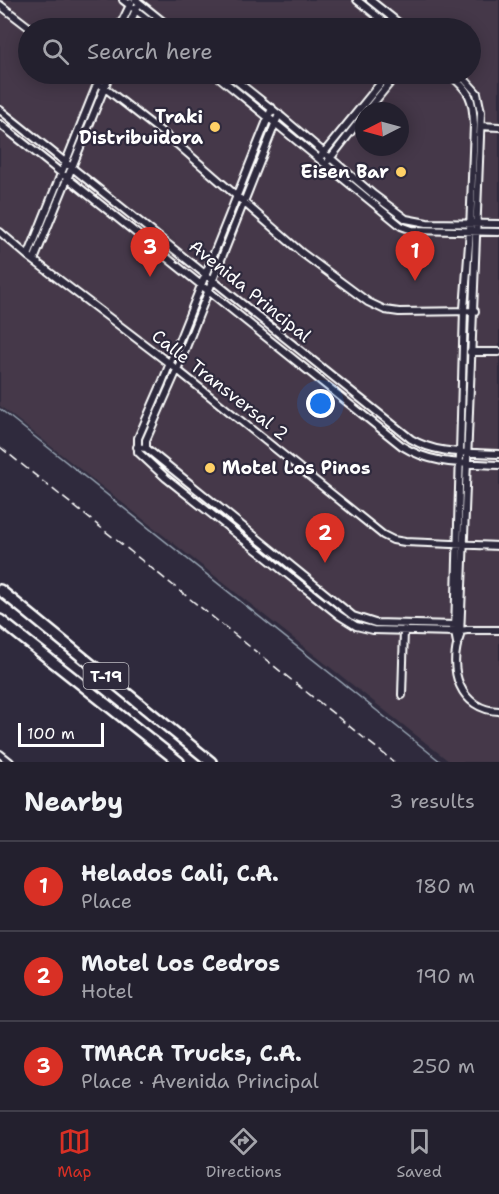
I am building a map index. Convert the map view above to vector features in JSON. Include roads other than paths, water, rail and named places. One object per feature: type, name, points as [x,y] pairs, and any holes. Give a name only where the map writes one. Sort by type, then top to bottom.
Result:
[{"type":"highway","name":"T-19","points":[[0,590],[211,762]]},
{"type":"highway","name":"T-19","points":[[0,620],[179,762]]},
{"type":"street","points":[[123,0],[136,2],[158,18]]},
{"type":"street","points":[[357,0],[380,18]]},
{"type":"street","points":[[370,0],[392,18]]},
{"type":"street","points":[[132,18],[136,2]]},
{"type":"street","points":[[126,18],[136,2]]},
{"type":"street","points":[[0,5],[18,19]]},
{"type":"street","points":[[135,10],[146,18]]},
{"type":"street","points":[[28,256],[97,84]]},
{"type":"street","points":[[100,84],[177,144],[302,253],[375,306],[410,313],[475,310]]},
{"type":"street","points":[[34,260],[105,84]]},
{"type":"street","points":[[228,84],[325,165],[408,229],[499,232]]},
{"type":"street","points":[[241,84],[392,209],[411,221],[427,224],[499,224]]},
{"type":"street","points":[[325,165],[327,155],[380,84]]},
{"type":"street","points":[[374,102],[389,84]]},
{"type":"street","points":[[459,629],[457,544],[459,463],[464,309],[474,125],[472,100],[461,84]]},
{"type":"street","points":[[471,84],[479,97],[481,126],[469,453],[457,675],[463,693],[479,707],[499,711]]},
{"type":"street","points":[[272,108],[170,364],[138,438],[137,447],[141,456],[166,478],[346,621],[366,629],[404,632],[459,629]]},
{"type":"street","name":"Avenida Principal","points":[[0,110],[411,439],[442,451],[499,454]]},
{"type":"street","points":[[146,448],[146,440],[177,370],[279,114]]},
{"type":"street","name":"Avenida Principal","points":[[0,124],[405,448],[437,461],[499,465]]},
{"type":"street","points":[[319,159],[327,155],[355,125]]},
{"type":"street","points":[[481,126],[499,127]]},
{"type":"street","points":[[472,179],[479,179]]},
{"type":"street","points":[[46,209],[54,214]]},
{"type":"street","points":[[408,229],[411,221]]},
{"type":"street","name":"Calle Transversal 2","points":[[0,232],[170,364],[383,535],[405,542],[499,546]]},
{"type":"street","points":[[463,352],[499,352]]},
{"type":"street","points":[[405,448],[411,439]]},
{"type":"street","points":[[416,454],[422,445]]},
{"type":"street","points":[[137,447],[146,448],[350,613],[370,622],[499,630]]},
{"type":"street","points":[[166,478],[172,470]]},
{"type":"street","points":[[266,557],[270,550]]},
{"type":"street","points":[[314,595],[319,589]]},
{"type":"street","points":[[346,621],[350,613]]},
{"type":"street","points":[[402,695],[404,624]]},
{"type":"street","points":[[0,754],[10,762]]},
{"type":"waterway","points":[[0,409],[441,762]]},
{"type":"railway","points":[[0,447],[394,762]]},
{"type":"place","name":"Traki Distribuidora","points":[[215,127]]},
{"type":"place","name":"Eisen Bar","points":[[401,172]]},
{"type":"place","name":"TMACA Trucks, C.A.","points":[[150,277]]},
{"type":"place","name":"Helados Cali, C.A.","points":[[415,281]]},
{"type":"place","name":"Motel Los Pinos","points":[[210,468]]},
{"type":"place","name":"Motel Los Cedros","points":[[325,563]]}]
